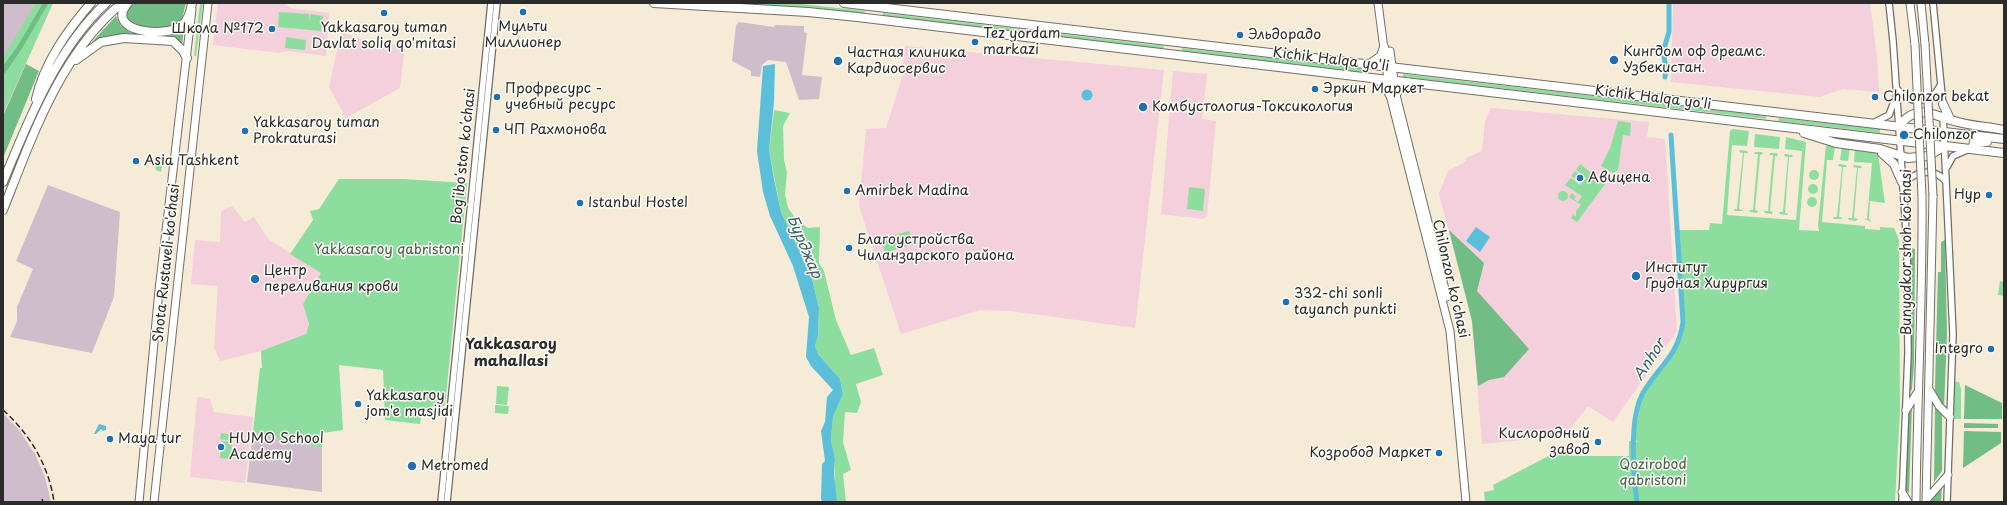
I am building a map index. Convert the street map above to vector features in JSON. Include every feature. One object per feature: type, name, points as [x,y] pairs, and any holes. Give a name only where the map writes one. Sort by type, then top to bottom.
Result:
[{"type":"highway","points":[[3,182],[35,105],[44,71],[70,29],[90,3]]},
{"type":"highway","points":[[35,105],[78,36],[106,3]]},
{"type":"highway","points":[[3,210],[44,112],[68,67],[100,22],[122,3]]},
{"type":"highway","points":[[128,3],[122,11],[122,16],[128,26],[134,29],[169,32],[182,26],[193,3]]},
{"type":"highway","name":"Kichik Halqa yo'li","points":[[654,3],[808,12],[874,19],[2004,153]]},
{"type":"highway","name":"Kichik Halqa yo'li","points":[[844,3],[2004,139]]},
{"type":"highway","points":[[874,19],[876,6]]},
{"type":"highway","points":[[68,67],[99,43],[121,38],[173,41],[184,51],[187,58]]},
{"type":"highway","points":[[1172,54],[1173,41]]},
{"type":"highway","points":[[1370,64],[1381,56],[1384,46]]},
{"type":"highway","points":[[1376,78],[1393,95],[1400,86],[1408,82]]},
{"type":"highway","points":[[1942,104],[1947,118]]},
{"type":"highway","points":[[1765,125],[1772,119],[1767,111]]},
{"type":"highway","points":[[1899,126],[1907,117],[1920,112],[1930,112],[1947,118],[2004,130]]},
{"type":"highway","points":[[1784,127],[1836,143],[1871,148],[1915,158],[1925,157],[1945,146]]},
{"type":"highway","points":[[1979,150],[1973,146],[1976,141],[2004,143]]},
{"type":"highway","points":[[1871,148],[1890,159],[1903,186]]},
{"type":"main road","name":"Shota Rustaveli ko'chasi","points":[[139,502],[160,283],[193,3]]},
{"type":"main road","name":"Shota Rustaveli ko'chasi","points":[[154,502],[208,3]]},
{"type":"main road","points":[[1378,3],[1384,46],[1389,67]]},
{"type":"main road","points":[[1383,3],[1389,67]]},
{"type":"main road","name":"Bunyodkor shoh ko'chasi","points":[[1910,3],[1914,45],[1922,196],[1923,258],[1917,393],[1916,502]]},
{"type":"main road","name":"Bunyodkor shoh ko'chasi","points":[[1921,3],[1925,44],[1933,196],[1926,501]]},
{"type":"main road","name":"Chilonzor ko'chasi","points":[[1389,67],[1393,95],[1443,278],[1454,330],[1466,465],[1471,502]]},
{"type":"main road","points":[[1929,389],[1939,406],[1950,417]]},
{"type":"main road","points":[[1906,410],[1917,393]]},
{"type":"main road","name":"Chilonzor ko'chasi","points":[[1466,465],[1466,502]]},
{"type":"main road","points":[[1926,501],[1948,475]]},
{"type":"main road","points":[[1902,492],[1908,502]]},
{"type":"street","name":"Bogʻiboʻston koʻchasi","points":[[441,502],[491,3]]},
{"type":"street","name":"Bogʻiboʻston koʻchasi","points":[[447,502],[496,3]]},
{"type":"street","points":[[1889,3],[1907,246],[1906,410],[1902,502]]},
{"type":"street","points":[[1933,3],[1942,104]]},
{"type":"street","points":[[1896,89],[1906,98],[1920,101],[1932,96],[1941,85]]},
{"type":"street","points":[[1870,123],[1882,120],[1891,113],[1896,89]]},
{"type":"street","points":[[1947,118],[1944,132],[1953,334],[1947,502]]},
{"type":"street","points":[[1946,180],[1948,164],[1953,156],[1964,151],[1979,150]]},
{"type":"street","points":[[1903,186],[1910,178],[1922,172],[1936,174],[1946,180]]},
{"type":"shaded area","points":[[3,3],[53,3],[3,115]]},
{"type":"shaded area","name":"Школа №172","points":[[218,3],[285,3],[290,8],[329,13],[326,56],[288,51],[279,53],[213,45]]},
{"type":"shaded area","points":[[1673,3],[1870,3],[1877,57],[1879,92],[1843,89],[1820,97],[1671,82]]},
{"type":"shaded area","points":[[739,22],[774,27],[775,25],[804,26],[804,32],[807,33],[802,75],[822,77],[819,99],[799,100],[786,62],[768,60],[762,65],[760,77],[751,76],[751,71],[732,61],[736,25]]},
{"type":"shaded area","points":[[341,32],[377,45],[405,45],[400,88],[346,118],[329,87]]},
{"type":"shaded area","points":[[905,46],[1164,70],[1135,328],[1011,311],[980,310],[901,334],[859,206],[866,129],[886,128],[901,81]]},
{"type":"shaded area","points":[[1173,71],[1207,74],[1202,119],[1216,121],[1207,216],[1203,219],[1161,214]]},
{"type":"shaded area","points":[[1491,108],[1649,122],[1647,137],[1665,139],[1677,331],[1613,422],[1588,406],[1565,436],[1482,444],[1472,321],[1439,194],[1448,171],[1466,161],[1466,158],[1482,151],[1485,121]]},
{"type":"shaded area","points":[[48,185],[120,212],[114,297],[92,353],[10,337],[17,321],[17,307],[33,269],[16,261]]},
{"type":"shaded area","name":"Центр переливания крови","points":[[232,206],[245,222],[254,217],[268,239],[322,273],[303,304],[309,324],[306,334],[261,351],[220,361],[214,347],[218,286],[191,284],[195,240],[220,242],[221,211]]},
{"type":"shaded area","name":"HUMO School Academy","points":[[197,397],[210,399],[214,412],[253,417],[245,483],[190,477]]},
{"type":"shaded area","points":[[3,413],[19,430],[35,454],[45,477],[51,502],[3,502]]},
{"type":"shaded area","points":[[253,432],[322,448],[322,492],[247,482]]},
{"type":"green space","points":[[36,3],[53,3],[3,113],[3,57]]},
{"type":"green space","points":[[43,3],[48,4],[21,50],[3,76],[3,66],[17,47]]},
{"type":"green space","points":[[134,3],[186,3],[182,19],[167,29],[138,26],[133,24],[127,18],[126,11]]},
{"type":"green space","points":[[200,3],[203,3],[196,56],[194,56]]},
{"type":"green space","points":[[735,4],[802,4],[865,11],[864,14],[817,8]]},
{"type":"green space","points":[[279,12],[309,14],[309,22],[310,14],[323,16],[321,31],[278,27]]},
{"type":"green space","points":[[883,13],[1164,46],[1163,49],[883,16]]},
{"type":"green space","points":[[116,16],[121,26],[130,32],[150,34],[125,34],[101,38],[92,42]]},
{"type":"green space","points":[[184,29],[182,44],[174,39],[152,34],[170,36]]},
{"type":"green space","points":[[286,37],[306,40],[305,50],[285,48]]},
{"type":"green space","points":[[1182,48],[1366,69],[1366,73],[1182,51]]},
{"type":"green space","points":[[26,64],[39,71],[3,158],[3,116]]},
{"type":"green space","points":[[1403,74],[1766,116],[1766,119],[1403,77]]},
{"type":"green space","points":[[774,110],[790,113],[783,126],[784,160],[787,172],[785,194],[788,208],[797,220],[808,228],[820,227],[819,263],[824,271],[836,320],[851,355],[874,348],[883,375],[856,384],[861,402],[857,413],[845,412],[843,442],[851,470],[843,474],[846,502],[837,502],[835,496],[835,459],[831,440],[833,417],[843,394],[840,379],[818,354],[815,346],[818,336],[819,308],[812,279],[781,212],[769,150]]},
{"type":"green space","points":[[1779,118],[1880,129],[1880,133],[1778,121]]},
{"type":"green space","points":[[1618,121],[1631,123],[1630,136],[1623,135],[1618,170],[1613,173],[1601,166],[1610,148]]},
{"type":"green space","name":"Qozirobod qabristoni","points":[[1733,129],[1749,131],[1747,146],[1732,145],[1727,215],[1796,220],[1802,151],[1785,149],[1786,137],[1806,142],[1799,230],[1819,231],[1818,225],[1826,145],[1835,146],[1833,160],[1827,160],[1822,222],[1865,226],[1865,229],[1880,230],[1880,227],[1894,228],[1899,240],[1900,411],[1895,502],[1485,502],[1484,492],[1494,490],[1493,485],[1558,451],[1572,456],[1629,456],[1629,441],[1638,442],[1634,439],[1641,398],[1674,352],[1682,332],[1683,306],[1678,230],[1709,230],[1710,223],[1722,224],[1730,131]]},
{"type":"green space","points":[[1755,134],[1780,137],[1779,149],[1754,147]]},
{"type":"green space","points":[[1842,147],[1850,148],[1848,161],[1840,160]]},
{"type":"green space","points":[[1855,148],[1878,154],[1885,203],[1870,201],[1869,219],[1872,222],[1864,219],[1867,219],[1872,163],[1854,162]]},
{"type":"green space","points":[[1740,150],[1747,151],[1748,153],[1744,153],[1739,209],[1743,210],[1735,211],[1734,209],[1737,209],[1743,153],[1739,152]]},
{"type":"green space","points":[[1755,152],[1762,152],[1763,154],[1760,155],[1755,210],[1758,211],[1757,213],[1750,212],[1749,210],[1753,210],[1758,154],[1754,154]]},
{"type":"green space","points":[[1770,153],[1777,153],[1778,156],[1775,156],[1770,211],[1773,212],[1772,214],[1765,213],[1764,211],[1768,211],[1773,155],[1769,155]]},
{"type":"green space","points":[[1785,154],[1792,155],[1793,157],[1789,157],[1785,213],[1788,213],[1787,215],[1780,214],[1779,212],[1783,212],[1788,157],[1784,156]]},
{"type":"green space","points":[[163,159],[161,172],[156,170],[155,165],[157,161]]},
{"type":"green space","points":[[1580,164],[1605,184],[1577,222],[1571,218],[1573,215],[1576,217],[1576,211],[1581,205],[1569,197],[1572,193],[1576,197],[1574,199],[1578,202],[1582,196],[1565,185],[1571,178],[1580,185],[1586,178],[1576,170]]},
{"type":"green space","points":[[1839,164],[1846,165],[1847,167],[1843,167],[1839,217],[1843,218],[1834,219],[1833,217],[1837,217],[1842,167],[1838,166]]},
{"type":"green space","points":[[1854,165],[1861,166],[1862,168],[1858,168],[1854,218],[1858,219],[1856,221],[1849,220],[1848,218],[1852,218],[1857,168],[1853,167]]},
{"type":"green space","points":[[1814,170],[1819,175],[1814,180],[1809,175]]},
{"type":"green space","points":[[1575,171],[1585,178],[1581,183],[1571,176]]},
{"type":"green space","name":"Yakkasaroy qabristoni","points":[[339,179],[403,179],[467,183],[445,406],[428,407],[427,417],[421,417],[420,424],[385,420],[383,370],[339,365],[343,430],[323,433],[322,448],[253,432],[260,368],[262,368],[261,351],[306,334],[309,324],[303,304],[321,273],[290,254],[313,220],[310,211],[319,209]]},
{"type":"green space","points":[[1813,184],[1818,189],[1813,194],[1808,189]]},
{"type":"green space","points":[[1189,187],[1205,189],[1203,211],[1187,209]]},
{"type":"green space","points":[[1563,191],[1568,196],[1563,201],[1558,196]]},
{"type":"green space","points":[[1812,197],[1817,202],[1812,207],[1807,202]]},
{"type":"green space","points":[[1449,230],[1484,263],[1477,291],[1529,349],[1504,377],[1489,380],[1478,386],[1472,321]]},
{"type":"green space","points":[[909,231],[913,244],[885,253],[881,239]]},
{"type":"green space","points":[[1945,240],[1947,335],[1944,407],[1935,395],[1935,388],[1938,272],[1941,272],[1941,242]]},
{"type":"green space","points":[[1909,247],[1915,249],[1914,365],[1912,389],[1908,395]]},
{"type":"green space","points":[[2000,281],[2004,282],[2004,296],[1998,295]]},
{"type":"green space","points":[[1953,382],[1959,382],[1961,389],[1961,419],[1953,419]]},
{"type":"green space","points":[[1965,385],[2002,403],[2002,419],[1964,419]]},
{"type":"green space","points":[[497,386],[509,387],[507,405],[496,404]]},
{"type":"green space","points":[[495,405],[509,406],[508,414],[495,413]]},
{"type":"green space","points":[[1912,407],[1909,493],[1906,491],[1908,413]]},
{"type":"green space","points":[[1935,407],[1942,415],[1942,471],[1934,482]]},
{"type":"green space","points":[[1964,423],[1998,424],[1998,428],[1964,428]]},
{"type":"green space","points":[[1964,431],[2001,432],[2001,443],[1963,468]]},
{"type":"green space","points":[[221,433],[233,435],[233,441],[220,439]]},
{"type":"green space","points":[[221,441],[232,442],[231,459],[220,458]]},
{"type":"green space","points":[[1942,485],[1941,502],[1932,502],[1932,498]]},
{"type":"water","name":"Бурджар","points":[[775,64],[774,102],[769,150],[774,179],[781,212],[812,279],[819,308],[818,336],[815,346],[818,354],[840,379],[843,394],[833,417],[831,440],[835,459],[834,474],[837,502],[822,502],[821,498],[822,464],[825,461],[821,431],[825,422],[827,397],[833,390],[811,366],[806,357],[809,317],[793,266],[770,216],[763,192],[757,151],[763,66]]},
{"type":"water","points":[[1085,90],[1089,90],[1091,91],[1091,99],[1085,100],[1082,97],[1082,93]]},
{"type":"water","points":[[1476,227],[1490,237],[1480,252],[1466,241]]},
{"type":"water","points":[[99,424],[106,426],[106,430],[103,431],[101,429],[94,434]]},
{"type":"waterway","name":"Anhor","points":[[1665,77],[1666,67],[1663,52],[1669,32],[1669,3]]},
{"type":"waterway","name":"Anhor","points":[[1637,502],[1634,477],[1633,446],[1639,403],[1649,383],[1667,360],[1677,344],[1681,334],[1683,322],[1671,135]]},
{"type":"railway","points":[[3,410],[22,429],[37,452],[48,476],[54,502]]},
{"type":"place","name":"Мульти Миллионер","points":[[523,12]]},
{"type":"place","name":"Yakkasaroy tuman Davlat soliq qo'mitasi","points":[[384,13]]},
{"type":"place","name":"Школа №172","points":[[272,29]]},
{"type":"place","name":"Эльдорадо","points":[[1240,35]]},
{"type":"place","name":"Tez yordam markazi","points":[[975,42]]},
{"type":"place","name":"Кингдом оф дреамс. Узбекистан.","points":[[1614,60]]},
{"type":"place","name":"Частная клиника Кардиосервис","points":[[838,61]]},
{"type":"place","name":"Эркин Маркет","points":[[1315,89]]},
{"type":"place","name":"Профресурс - учебный ресурс","points":[[497,97]]},
{"type":"place","name":"Chilonzor bekat","points":[[1875,97]]},
{"type":"place","name":"Комбустология-Токсикология","points":[[1143,107]]},
{"type":"place","name":"ЧП Рахмонова","points":[[496,130]]},
{"type":"place","name":"Yakkasaroy tuman Prokraturasi","points":[[245,131]]},
{"type":"place","name":"Chilonzor","points":[[1904,135]]},
{"type":"place","name":"Asia Tashkent","points":[[136,161]]},
{"type":"place","name":"Авицена","points":[[1580,178]]},
{"type":"place","name":"Amirbek Madina","points":[[847,191]]},
{"type":"place","name":"Нур","points":[[1989,195]]},
{"type":"place","name":"Istanbul Hostel","points":[[580,203]]},
{"type":"place","name":"Благоустройства Чиланзарского района","points":[[849,248]]},
{"type":"place","name":"Институт Грудная Хирургия","points":[[1636,276]]},
{"type":"place","name":"Центр переливания крови","points":[[255,279]]},
{"type":"place","name":"332-chi sonli tayanch punkti","points":[[1286,302]]},
{"type":"place","name":"Integro","points":[[1991,349]]},
{"type":"place","name":"Yakkasaroy jom'e masjidi","points":[[358,404]]},
{"type":"place","name":"Maya tur","points":[[110,439]]},
{"type":"place","name":"Кислородный завод","points":[[1598,442]]},
{"type":"place","name":"HUMO School Academy","points":[[221,447]]},
{"type":"place","name":"Козробод Маркет","points":[[1439,453]]},
{"type":"place","name":"Metromed","points":[[412,466]]},
{"type":"district","name":"Yakkasaroy mahallasi","points":[[511,354]]}]
